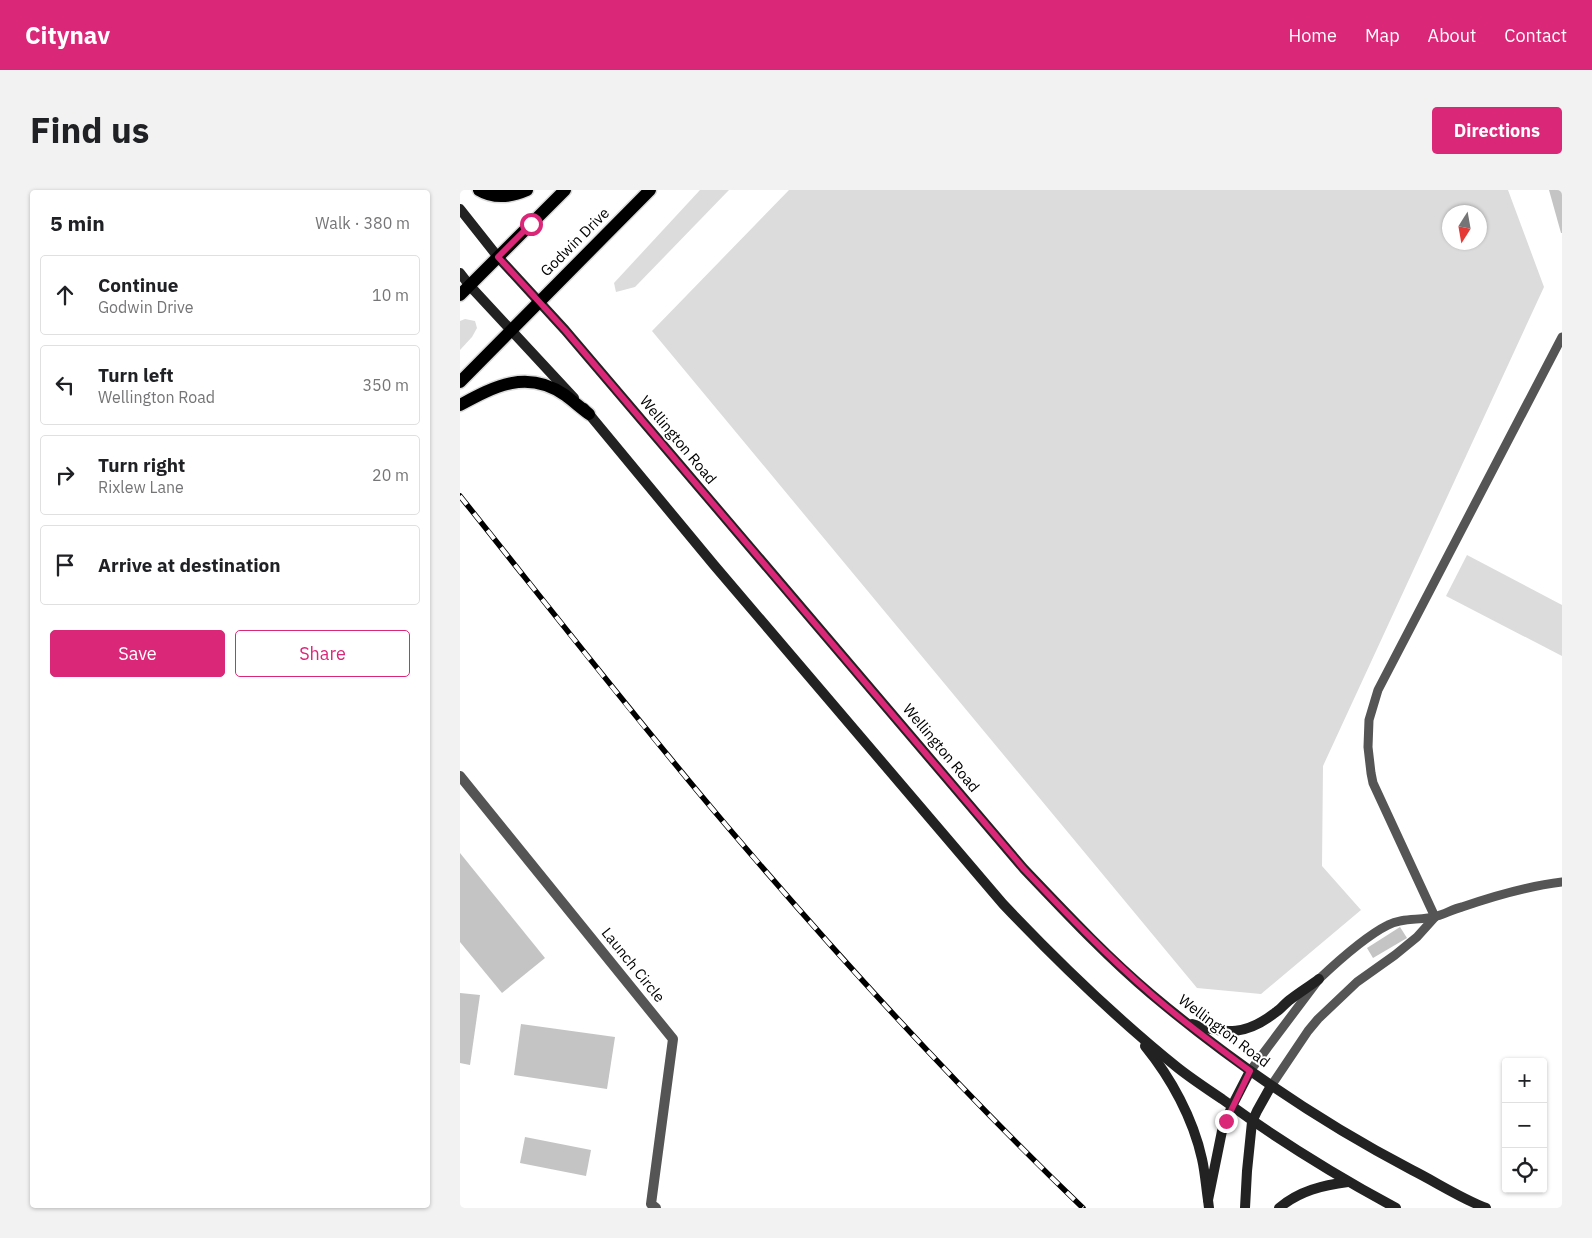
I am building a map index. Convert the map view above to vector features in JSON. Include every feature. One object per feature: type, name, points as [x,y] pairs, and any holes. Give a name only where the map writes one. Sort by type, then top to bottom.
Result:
[{"type":"main road","points":[[479,190],[488,195],[506,196],[527,190]]},
{"type":"main road","points":[[460,295],[564,190]]},
{"type":"main road","name":"Godwin Drive","points":[[460,382],[650,190]]},
{"type":"main road","name":"Wellington Road","points":[[460,209],[498,257],[565,330],[1024,869],[1092,940],[1150,993],[1271,1086],[1374,1150],[1486,1208]]},
{"type":"main road","points":[[460,273],[589,414],[714,565],[1003,904],[1042,945],[1123,1021],[1180,1069],[1252,1122],[1348,1182],[1396,1208]]},
{"type":"main road","points":[[460,405],[491,388],[505,383],[527,381],[557,391],[589,414]]},
{"type":"main road","points":[[1185,1021],[1211,1030],[1236,1031],[1250,1028],[1268,1018],[1319,979]]},
{"type":"main road","points":[[1123,1021],[1162,1068],[1177,1094],[1193,1129],[1202,1159],[1209,1204]]},
{"type":"main road","points":[[1209,1204],[1219,1144],[1226,1121],[1250,1071]]},
{"type":"main road","points":[[1245,1208],[1252,1122],[1271,1086]]},
{"type":"main road","points":[[1279,1208],[1303,1192],[1330,1184],[1348,1182]]},
{"type":"street","name":"Launch Circle","points":[[460,776],[673,1038],[651,1204],[656,1208]]},
{"type":"lane","points":[[1435,917],[1373,783],[1370,773],[1368,747],[1369,720],[1378,690],[1562,337]]},
{"type":"lane","points":[[1250,1071],[1319,979],[1376,932],[1389,924],[1405,920],[1435,917],[1459,907],[1504,894],[1562,882]]},
{"type":"lane","points":[[1271,1086],[1318,1019],[1357,982],[1395,955],[1435,917]]},
{"type":"shaded area","points":[[700,190],[729,190],[635,287],[616,292],[614,283]]},
{"type":"shaded area","points":[[789,190],[1508,190],[1544,287],[1323,766],[1322,866],[1361,910],[1261,994],[1197,988],[652,331]]},
{"type":"shaded area","points":[[465,319],[475,321],[477,328],[472,337],[460,350],[460,321]]},
{"type":"shaded area","points":[[1467,555],[1562,605],[1562,656],[1446,596]]},
{"type":"building","points":[[1549,190],[1562,190],[1562,233],[1561,233]]},
{"type":"building","points":[[460,853],[545,958],[502,993],[460,942]]},
{"type":"building","points":[[1400,927],[1407,938],[1373,958],[1367,948]]},
{"type":"building","points":[[460,993],[480,995],[470,1065],[460,1063]]},
{"type":"building","points":[[521,1024],[615,1037],[607,1089],[514,1075]]},
{"type":"building","points":[[525,1137],[591,1150],[586,1176],[520,1163]]},
{"type":"railway","points":[[460,496],[658,744],[769,875],[855,973],[944,1069],[1083,1208]]},
{"type":"route","points":[[531,224],[498,257],[565,330],[1024,869],[1085,933],[1150,993],[1207,1040],[1250,1071],[1226,1121]]}]
